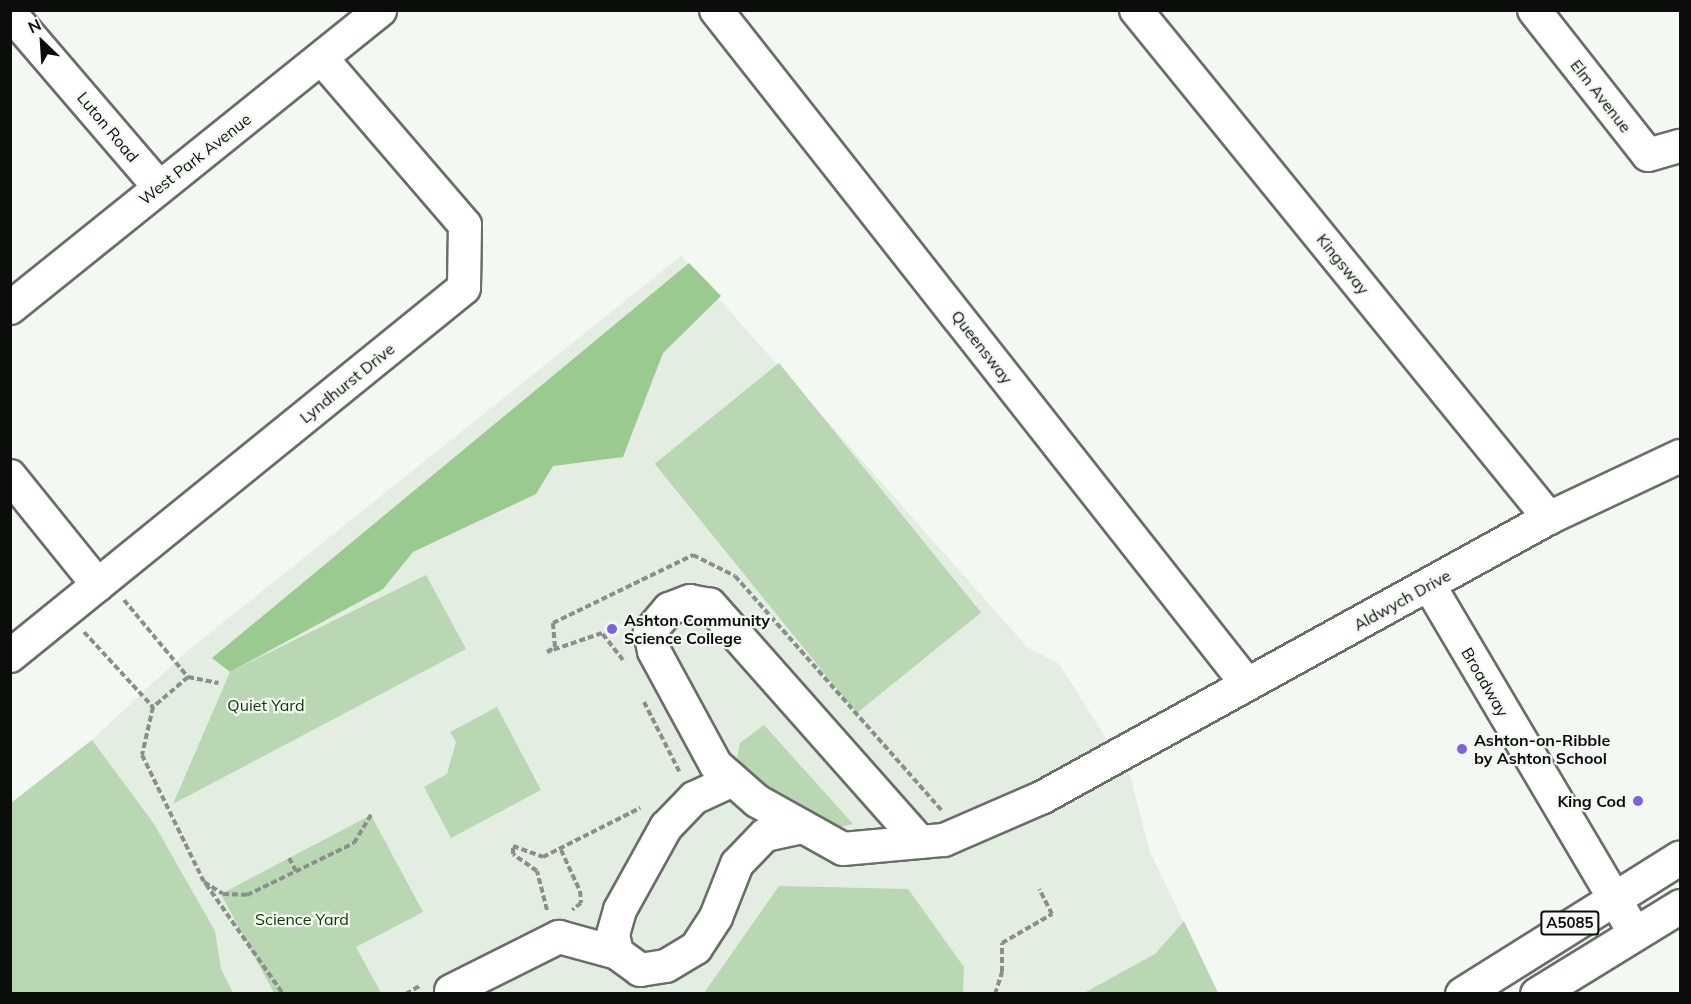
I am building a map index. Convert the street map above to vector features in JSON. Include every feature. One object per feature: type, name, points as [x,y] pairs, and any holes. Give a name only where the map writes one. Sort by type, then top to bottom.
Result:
[{"type":"highway","name":"A5085","points":[[1462,993],[1612,895],[1680,857]]},
{"type":"highway","name":"A5085","points":[[1537,993],[1680,906]]},
{"type":"street","name":"West Park Avenue","points":[[10,308],[380,10]]},
{"type":"street","name":"Queensway","points":[[716,10],[1247,684]]},
{"type":"street","name":"Kingsway","points":[[1136,10],[1549,518]]},
{"type":"street","name":"Elm Avenue","points":[[1534,10],[1648,155],[1680,146]]},
{"type":"street","name":"Luton Road","points":[[10,13],[159,187]]},
{"type":"street","name":"Lyndhurst Drive","points":[[10,656],[464,288],[465,225],[322,59]]},
{"type":"street","name":"Aldwych Drive","points":[[920,842],[734,628],[710,605],[690,601],[669,609],[650,632],[654,651],[716,765],[757,801],[843,849],[944,840],[1043,797],[1549,518],[1680,456]]},
{"type":"street","points":[[10,476],[103,581]]},
{"type":"street","name":"Broadway","points":[[1429,585],[1635,933]]},
{"type":"street","points":[[617,953],[614,935],[620,910],[666,827],[694,798],[733,780]]},
{"type":"street","points":[[442,985],[560,937],[617,953],[640,970],[681,959],[696,948],[716,917],[737,864],[765,835],[803,827]]},
{"type":"path","points":[[103,581],[188,677],[218,683]]},
{"type":"path","points":[[65,612],[153,707]]},
{"type":"path","points":[[553,623],[555,647],[547,652],[602,633],[625,665]]},
{"type":"path","points":[[188,677],[153,707],[142,755],[204,882],[282,993]]},
{"type":"path","points":[[640,694],[686,784]]},
{"type":"path","points":[[539,919],[549,908],[537,871],[513,854],[513,846],[543,857],[561,850],[644,806]]},
{"type":"path","points":[[204,882],[223,894],[247,895],[354,843],[371,815]]},
{"type":"path","points":[[561,850],[580,903],[565,915]]},
{"type":"path","points":[[289,858],[296,871]]},
{"type":"path","points":[[995,993],[1002,972],[1002,943],[1052,914],[1040,889]]},
{"type":"path","points":[[406,993],[442,985]]},
{"type":"shaded area","name":"Ashton Community Science College","points":[[681,256],[1027,647],[1059,664],[1130,776],[1150,852],[1218,993],[11,994],[11,803],[92,740],[186,652]]},
{"type":"green space","points":[[689,263],[721,296],[663,353],[623,457],[553,466],[536,494],[413,552],[383,589],[230,672],[212,658]]},
{"type":"green space","points":[[779,363],[981,612],[857,713],[655,464]]},
{"type":"green space","name":"Quiet Yard","points":[[426,575],[466,649],[173,804],[230,672]]},
{"type":"green space","points":[[497,707],[541,790],[451,838],[424,787],[447,774],[456,742],[450,732]]},
{"type":"green space","points":[[764,725],[853,824],[840,827],[749,779],[737,758],[740,743]]},
{"type":"green space","points":[[92,740],[154,824],[215,931],[221,969],[233,993],[11,993],[11,803]]},
{"type":"green space","name":"Science Yard","points":[[371,815],[423,912],[356,947],[381,993],[274,993],[221,894]]},
{"type":"green space","points":[[779,886],[908,889],[964,967],[963,993],[704,993]]},
{"type":"green space","points":[[1184,921],[1218,993],[1084,993],[1155,954]]},
{"type":"place","name":"Ashton Community Science College","points":[[612,629]]},
{"type":"place","name":"Ashton-on-Ribble by Ashton School","points":[[1462,749]]},
{"type":"place","name":"King Cod","points":[[1638,801]]}]
